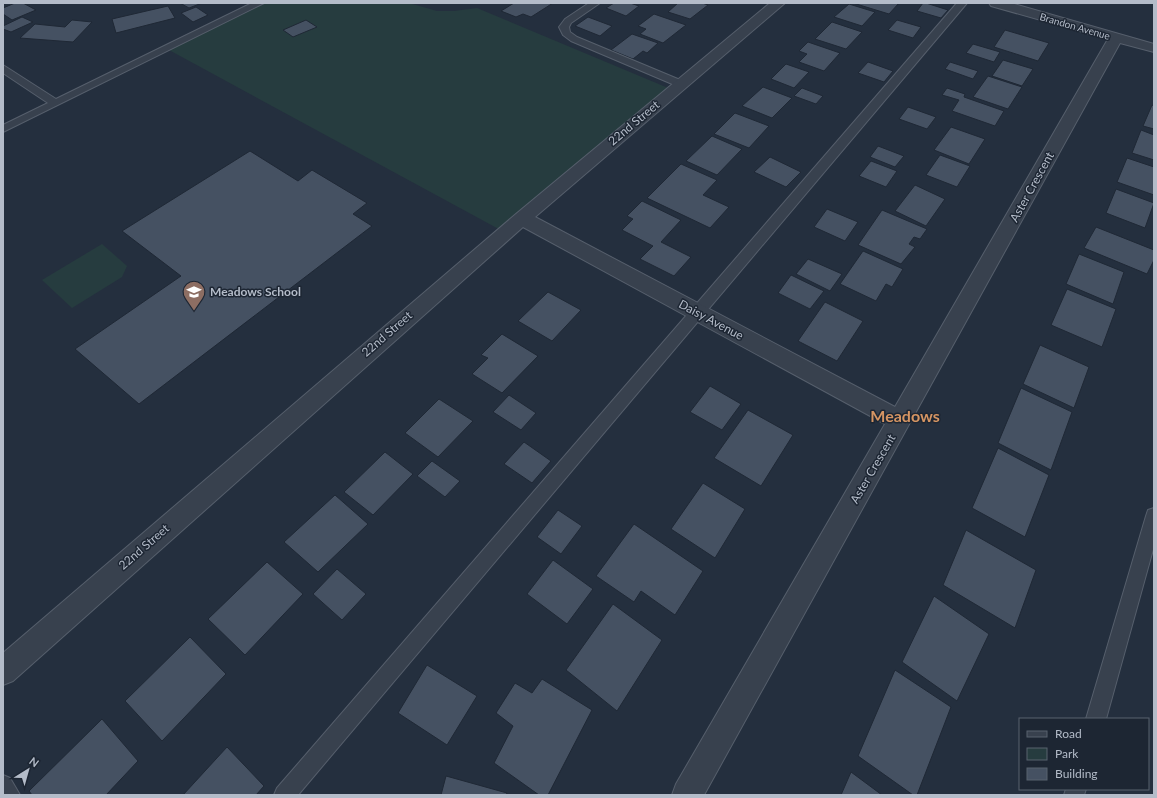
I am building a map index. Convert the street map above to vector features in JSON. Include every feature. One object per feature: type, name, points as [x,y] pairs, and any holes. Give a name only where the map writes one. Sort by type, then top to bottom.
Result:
[{"type":"street","name":"22nd Street","points":[[3,671],[522,218],[778,3]]},
{"type":"street","name":"Brandon Avenue","points":[[996,3],[1154,48]]},
{"type":"street","name":"Aster Crescent","points":[[687,795],[1116,38]]},
{"type":"street","name":"Daisy Avenue","points":[[522,218],[900,421]]},
{"type":"lane","points":[[3,129],[259,3]]},
{"type":"lane","points":[[595,3],[568,22],[564,27],[566,34],[574,39],[681,84]]},
{"type":"lane","points":[[284,795],[962,3]]},
{"type":"lane","points":[[3,68],[54,103]]},
{"type":"lane","points":[[1096,718],[1154,516]]},
{"type":"lane","points":[[3,785],[10,795]]},
{"type":"green space","points":[[265,3],[409,3],[437,11],[454,11],[477,8],[673,90],[506,233],[169,50]]},
{"type":"green space","points":[[102,244],[127,266],[122,277],[72,308],[42,280]]},
{"type":"building","points":[[15,3],[23,3],[36,10],[12,20],[3,14],[3,8]]},
{"type":"building","points":[[180,3],[202,3],[189,8]]},
{"type":"building","points":[[514,3],[553,3],[531,17],[523,14],[516,17],[501,11]]},
{"type":"building","points":[[614,3],[630,3],[639,6],[626,16],[606,8]]},
{"type":"building","points":[[678,3],[702,3],[708,5],[690,19],[668,12]]},
{"type":"building","points":[[853,3],[899,3],[889,14]]},
{"type":"building","points":[[923,3],[948,10],[941,18],[917,11]]},
{"type":"building","points":[[849,4],[875,12],[862,26],[834,17]]},
{"type":"building","points":[[168,6],[175,18],[116,33],[112,19]]},
{"type":"building","points":[[196,7],[208,15],[193,22],[181,13]]},
{"type":"building","points":[[654,14],[686,25],[663,43],[640,34],[646,29],[638,26]]},
{"type":"building","points":[[22,17],[33,22],[11,32],[3,29],[3,26]]},
{"type":"building","points":[[588,17],[612,26],[600,36],[575,26]]},
{"type":"building","points":[[72,20],[92,22],[73,42],[20,38],[35,24],[65,27]]},
{"type":"building","points":[[306,20],[317,27],[293,37],[283,30]]},
{"type":"building","points":[[897,20],[921,27],[913,38],[888,30]]},
{"type":"building","points":[[832,22],[862,32],[846,49],[815,39]]},
{"type":"building","points":[[1005,30],[1049,43],[1038,61],[994,47]]},
{"type":"building","points":[[632,34],[658,43],[647,53],[643,51],[633,59],[611,50]]},
{"type":"building","points":[[808,42],[840,53],[824,71],[799,62],[807,54],[799,51]]},
{"type":"building","points":[[973,44],[1000,52],[994,62],[966,53]]},
{"type":"building","points":[[1003,60],[1033,69],[1022,86],[992,76]]},
{"type":"building","points":[[868,62],[893,71],[884,82],[858,73]]},
{"type":"building","points":[[950,62],[978,71],[973,79],[945,69]]},
{"type":"building","points":[[786,64],[809,72],[794,88],[771,79]]},
{"type":"building","points":[[988,76],[1022,87],[1008,109],[973,97]]},
{"type":"building","points":[[763,87],[792,98],[772,118],[742,106]]},
{"type":"building","points":[[802,88],[823,96],[816,104],[794,96]]},
{"type":"building","points":[[947,88],[965,94],[964,97],[1004,111],[995,126],[952,111],[959,100],[942,95]]},
{"type":"building","points":[[1152,105],[1154,106],[1154,129],[1143,126]]},
{"type":"building","points":[[908,107],[936,117],[927,129],[899,119]]},
{"type":"building","points":[[735,113],[769,126],[749,148],[714,134]]},
{"type":"building","points":[[951,127],[985,139],[969,164],[934,150]]},
{"type":"building","points":[[1141,130],[1154,135],[1154,160],[1132,153]]},
{"type":"building","points":[[712,136],[742,149],[717,175],[686,161]]},
{"type":"building","points":[[878,146],[904,156],[895,167],[870,157]]},
{"type":"building","name":"Meadows School","points":[[250,151],[298,181],[312,170],[367,203],[353,214],[372,226],[139,404],[75,349],[181,276],[122,231]]},
{"type":"building","points":[[940,155],[970,166],[957,187],[926,175]]},
{"type":"building","points":[[770,157],[801,172],[786,187],[754,172]]},
{"type":"building","points":[[1127,158],[1154,167],[1154,195],[1117,182]]},
{"type":"building","points":[[871,161],[897,171],[886,187],[859,176]]},
{"type":"building","points":[[681,164],[717,180],[703,195],[729,207],[710,228],[647,198]]},
{"type":"building","points":[[915,185],[945,199],[926,226],[895,211]]},
{"type":"building","points":[[1116,189],[1154,203],[1145,228],[1106,213]]},
{"type":"building","points":[[642,201],[681,220],[661,242],[691,257],[674,276],[640,259],[653,246],[622,230],[633,219],[627,216]]},
{"type":"building","points":[[827,209],[858,222],[845,241],[814,227]]},
{"type":"building","points":[[882,210],[927,229],[920,239],[914,237],[909,244],[915,247],[901,264],[858,245]]},
{"type":"building","points":[[1096,227],[1154,250],[1154,260],[1147,274],[1084,248]]},
{"type":"building","points":[[863,251],[903,269],[892,287],[886,284],[876,301],[840,284]]},
{"type":"building","points":[[1079,254],[1124,272],[1113,304],[1066,284]]},
{"type":"building","points":[[808,259],[842,274],[830,291],[796,274]]},
{"type":"building","points":[[791,275],[824,291],[810,309],[778,293]]},
{"type":"building","points":[[1067,289],[1116,309],[1102,347],[1051,325]]},
{"type":"building","points":[[548,292],[581,310],[552,341],[518,321]]},
{"type":"building","points":[[825,302],[863,321],[837,361],[798,341]]},
{"type":"building","points":[[502,334],[538,356],[502,393],[472,374],[488,358],[481,355]]},
{"type":"building","points":[[1040,345],[1089,367],[1074,408],[1023,384]]},
{"type":"building","points":[[710,386],[741,404],[722,430],[690,412]]},
{"type":"building","points":[[1021,388],[1072,412],[1051,470],[998,443]]},
{"type":"building","points":[[509,395],[536,413],[521,430],[493,412]]},
{"type":"building","points":[[439,399],[473,421],[438,457],[405,433]]},
{"type":"building","points":[[748,410],[793,435],[761,486],[714,458]]},
{"type":"building","points":[[524,442],[551,461],[532,483],[504,464]]},
{"type":"building","points":[[998,448],[1049,475],[1025,537],[972,508]]},
{"type":"building","points":[[385,452],[413,474],[373,515],[344,492]]},
{"type":"building","points":[[432,461],[460,481],[445,497],[417,476]]},
{"type":"building","points":[[703,483],[745,509],[715,558],[671,529]]},
{"type":"building","points":[[335,495],[368,524],[318,572],[284,542]]},
{"type":"building","points":[[558,510],[582,526],[561,554],[537,537]]},
{"type":"building","points":[[634,524],[703,571],[675,615],[641,591],[634,602],[596,576]]},
{"type":"building","points":[[966,530],[1036,570],[1015,628],[943,585]]},
{"type":"building","points":[[553,560],[593,589],[567,624],[527,594]]},
{"type":"building","points":[[267,562],[303,594],[245,655],[208,619]]},
{"type":"building","points":[[337,569],[366,594],[342,620],[313,594]]},
{"type":"building","points":[[934,596],[989,634],[957,701],[902,662]]},
{"type":"building","points":[[613,604],[662,640],[617,711],[566,670]]},
{"type":"building","points":[[190,637],[226,674],[162,741],[125,701]]},
{"type":"building","points":[[427,665],[477,696],[447,745],[398,713]]},
{"type":"building","points":[[895,670],[951,707],[917,795],[913,795],[858,756]]},
{"type":"building","points":[[542,679],[592,710],[548,795],[539,795],[494,763],[513,726],[496,713],[515,683],[532,693]]},
{"type":"building","points":[[102,719],[138,761],[106,795],[32,795],[29,791]]},
{"type":"building","points":[[227,747],[264,786],[256,795],[183,795]]},
{"type":"building","points":[[851,772],[882,795],[841,795]]},
{"type":"building","points":[[446,776],[507,793],[506,795],[441,795]]},
{"type":"place","name":"Meadows School","points":[[194,312]]},
{"type":"district","name":"Meadows","points":[[905,416]]}]
